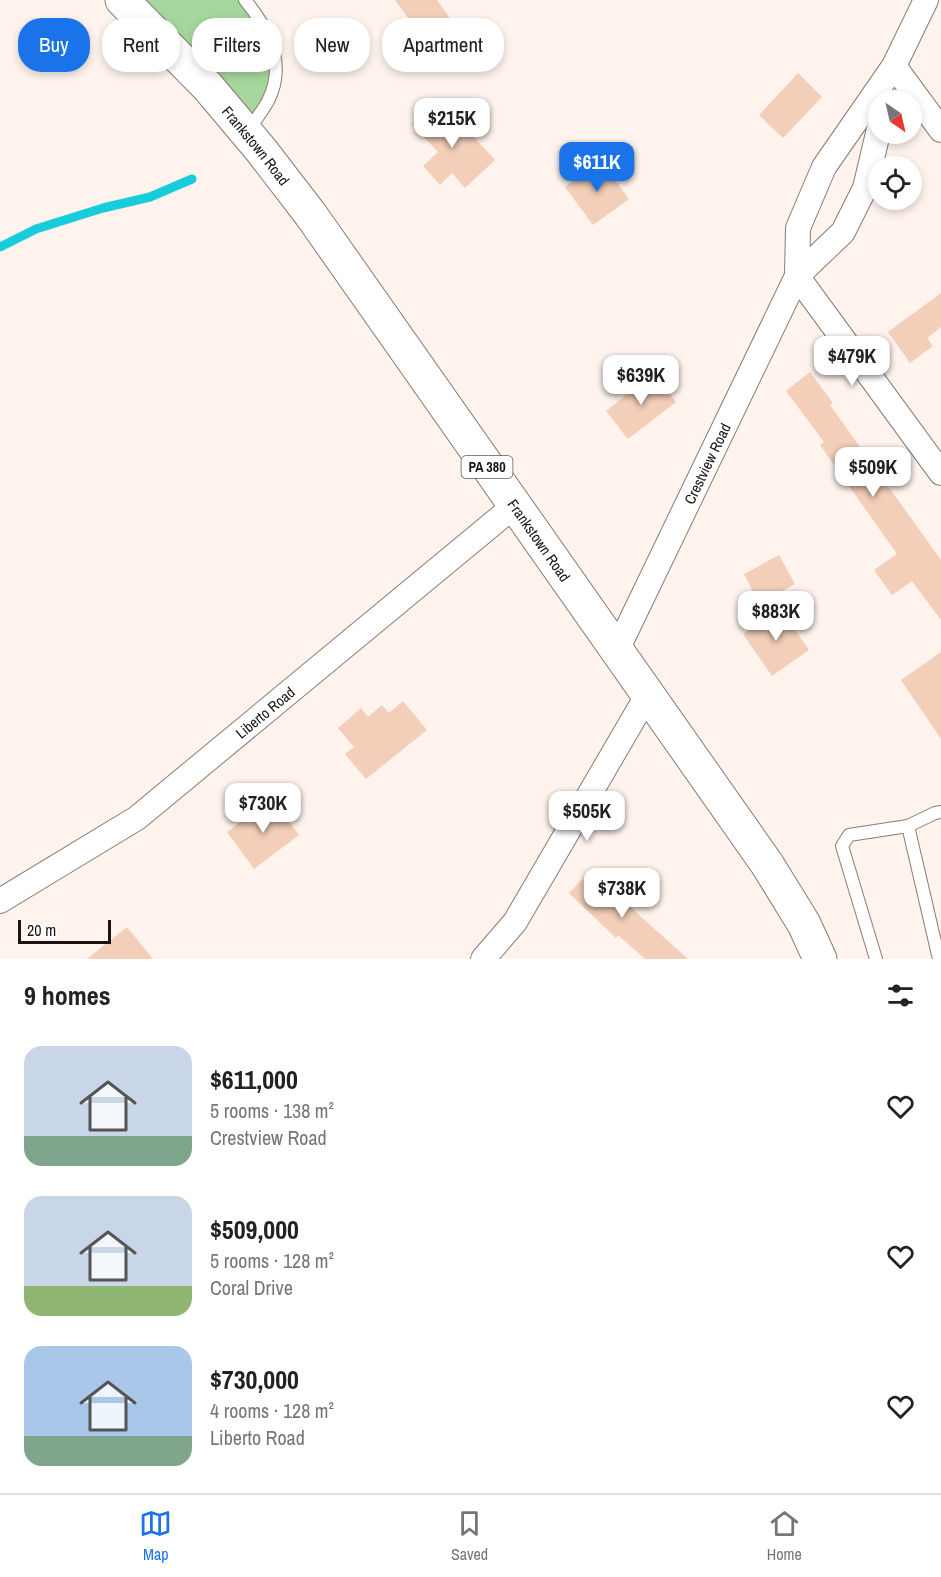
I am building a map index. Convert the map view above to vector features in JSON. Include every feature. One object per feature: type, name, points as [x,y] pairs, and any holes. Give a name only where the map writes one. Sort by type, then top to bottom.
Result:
[{"type":"main road","name":"Frankstown Road","points":[[122,0],[208,87],[311,215],[767,864],[804,924],[820,959]]},
{"type":"street","name":"Crestview Road","points":[[797,276],[798,228],[824,167],[894,66],[926,0]]},
{"type":"street","name":"Crestview Road","points":[[888,90],[894,66]]},
{"type":"street","points":[[894,66],[941,130]]},
{"type":"street","name":"Crestview Road","points":[[617,650],[797,276],[843,232],[865,188],[875,144]]},
{"type":"street","points":[[797,276],[941,473]]},
{"type":"street","name":"Liberto Road","points":[[0,901],[137,818],[514,506]]},
{"type":"street","points":[[483,959],[515,922],[648,694]]},
{"type":"lane","points":[[245,0],[259,17],[270,38],[276,53],[277,66],[268,101],[246,133]]},
{"type":"lane","points":[[876,959],[842,846],[849,835],[908,826],[941,812]]},
{"type":"lane","points":[[908,826],[939,959]]},
{"type":"green space","points":[[122,0],[245,0],[256,18],[192,18],[192,72],[273,72],[268,101],[246,133],[180,62],[180,18],[139,18]]},
{"type":"building","points":[[395,0],[437,0],[450,18],[408,18]]},
{"type":"building","points":[[798,73],[822,97],[783,138],[759,115]]},
{"type":"building","points":[[432,106],[445,120],[450,115],[457,122],[459,121],[495,160],[465,188],[452,173],[440,185],[423,166],[438,152],[412,124]]},
{"type":"building","points":[[601,161],[629,199],[593,225],[565,187]]},
{"type":"building","points":[[941,293],[941,327],[927,338],[933,346],[910,363],[888,332]]},
{"type":"building","points":[[810,372],[833,403],[830,405],[941,560],[941,620],[912,581],[892,595],[874,570],[897,554],[820,445],[824,442],[786,391]]},
{"type":"building","points":[[654,373],[676,402],[628,439],[606,411]]},
{"type":"building","points":[[779,555],[795,584],[759,603],[744,574]]},
{"type":"building","points":[[780,608],[809,650],[772,676],[743,634]]},
{"type":"building","points":[[941,652],[941,739],[901,680]]},
{"type":"building","points":[[403,701],[427,730],[366,779],[345,754],[354,747],[338,728],[361,708],[368,717],[382,705],[389,713]]},
{"type":"building","points":[[272,799],[299,835],[254,869],[227,832]]},
{"type":"building","points":[[592,869],[688,959],[645,959],[618,935],[616,938],[569,893]]},
{"type":"building","points":[[127,927],[153,959],[87,959]]},
{"type":"waterway","points":[[0,247],[36,229],[103,208],[150,197],[192,179]]}]
